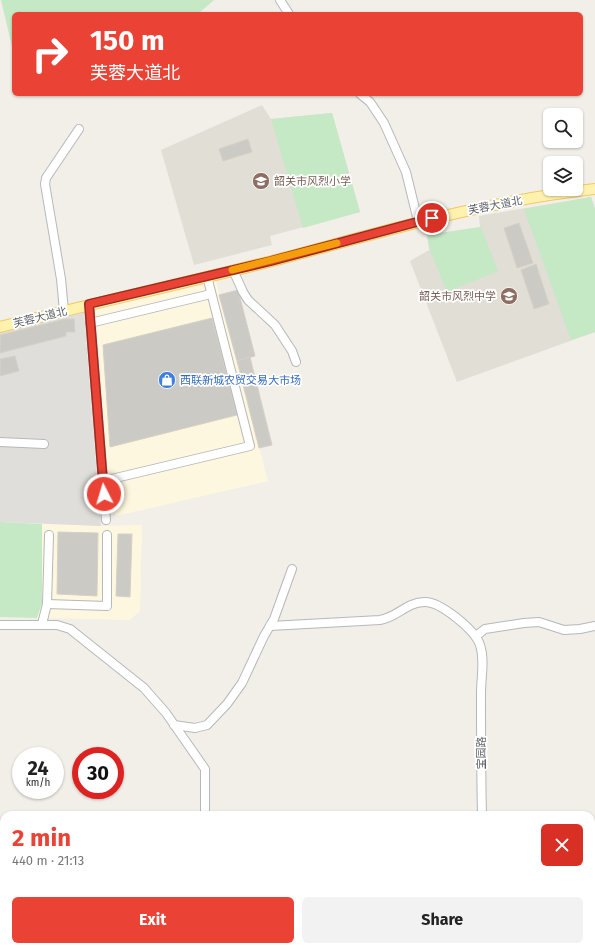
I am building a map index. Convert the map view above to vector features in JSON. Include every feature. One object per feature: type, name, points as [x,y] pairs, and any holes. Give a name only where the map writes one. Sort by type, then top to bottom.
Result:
[{"type":"main road","name":"芙蓉大道北","points":[[0,327],[233,270],[418,221],[545,195],[595,189]]},
{"type":"street","points":[[280,0],[288,12]]},
{"type":"street","points":[[362,96],[370,102],[384,123],[406,172],[418,221]]},
{"type":"street","points":[[64,311],[61,279],[45,184],[46,178],[79,129]]},
{"type":"street","points":[[233,270],[248,300],[275,325],[292,351],[296,362]]},
{"type":"street","points":[[103,481],[250,446],[207,276]]},
{"type":"street","points":[[90,323],[211,294]]},
{"type":"street","points":[[89,304],[106,520]]},
{"type":"street","points":[[0,442],[44,444]]},
{"type":"street","points":[[42,624],[47,604],[49,534]]},
{"type":"street","points":[[47,604],[107,606],[107,535]]},
{"type":"street","points":[[174,725],[195,728],[207,725],[227,704],[242,683],[264,636],[274,619],[292,569]]},
{"type":"street","points":[[270,626],[389,619],[411,604],[425,602],[437,604],[476,636],[485,629],[524,623],[539,622],[564,630],[595,626]]},
{"type":"street","points":[[0,625],[57,625],[70,630],[144,688],[174,725],[205,769],[205,811]]},
{"type":"street","name":"宝园路","points":[[476,636],[482,653],[482,811]]},
{"type":"shaded area","name":"韶关市风烈小学","points":[[262,105],[271,119],[332,113],[360,212],[270,236],[272,245],[194,265],[161,150]]},
{"type":"shaded area","name":"韶关市风烈中学","points":[[591,197],[595,209],[595,332],[457,382],[410,261],[429,250],[427,235],[480,227],[479,216]]},
{"type":"shaded area","points":[[216,281],[268,481],[116,516],[110,503],[96,310]]},
{"type":"shaded area","points":[[84,311],[101,526],[0,522],[0,332]]},
{"type":"shaded area","points":[[0,522],[101,526],[142,525],[140,611],[130,620],[0,617]]},
{"type":"green space","points":[[1,0],[214,0],[200,12],[12,12],[12,47]]},
{"type":"green space","points":[[332,113],[360,212],[303,228],[271,119]]},
{"type":"green space","points":[[591,197],[595,209],[595,332],[571,340],[524,209]]},
{"type":"green space","points":[[481,227],[498,271],[447,292],[430,250],[427,235]]},
{"type":"green space","points":[[0,522],[42,524],[42,603],[37,618],[0,617]]},
{"type":"building","points":[[248,139],[252,152],[223,161],[219,149]]},
{"type":"building","points":[[519,223],[533,263],[517,268],[504,228]]},
{"type":"building","points":[[536,264],[549,304],[534,309],[521,270]]},
{"type":"building","points":[[238,290],[255,356],[237,361],[219,295]]},
{"type":"building","name":"西联新城农贸交易大市场","points":[[212,318],[237,415],[110,447],[103,345]]},
{"type":"building","points":[[65,319],[74,319],[75,332],[66,332],[66,336],[0,353],[0,335]]},
{"type":"building","points":[[15,356],[19,371],[0,376],[0,359]]},
{"type":"building","points":[[250,357],[272,445],[259,448],[237,361]]},
{"type":"building","points":[[58,532],[98,533],[97,596],[57,594]]},
{"type":"building","points":[[118,534],[132,534],[130,597],[116,596]]},
{"type":"slow traffic","points":[[232,270],[337,243]]},
{"type":"place","name":"韶关市风烈小学","points":[[261,181]]},
{"type":"place","name":"韶关市风烈中学","points":[[509,296]]},
{"type":"place","name":"西联新城农贸交易大市场","points":[[167,380]]},
{"type":"route","points":[[104,494],[89,304],[271,261],[432,218]]}]
